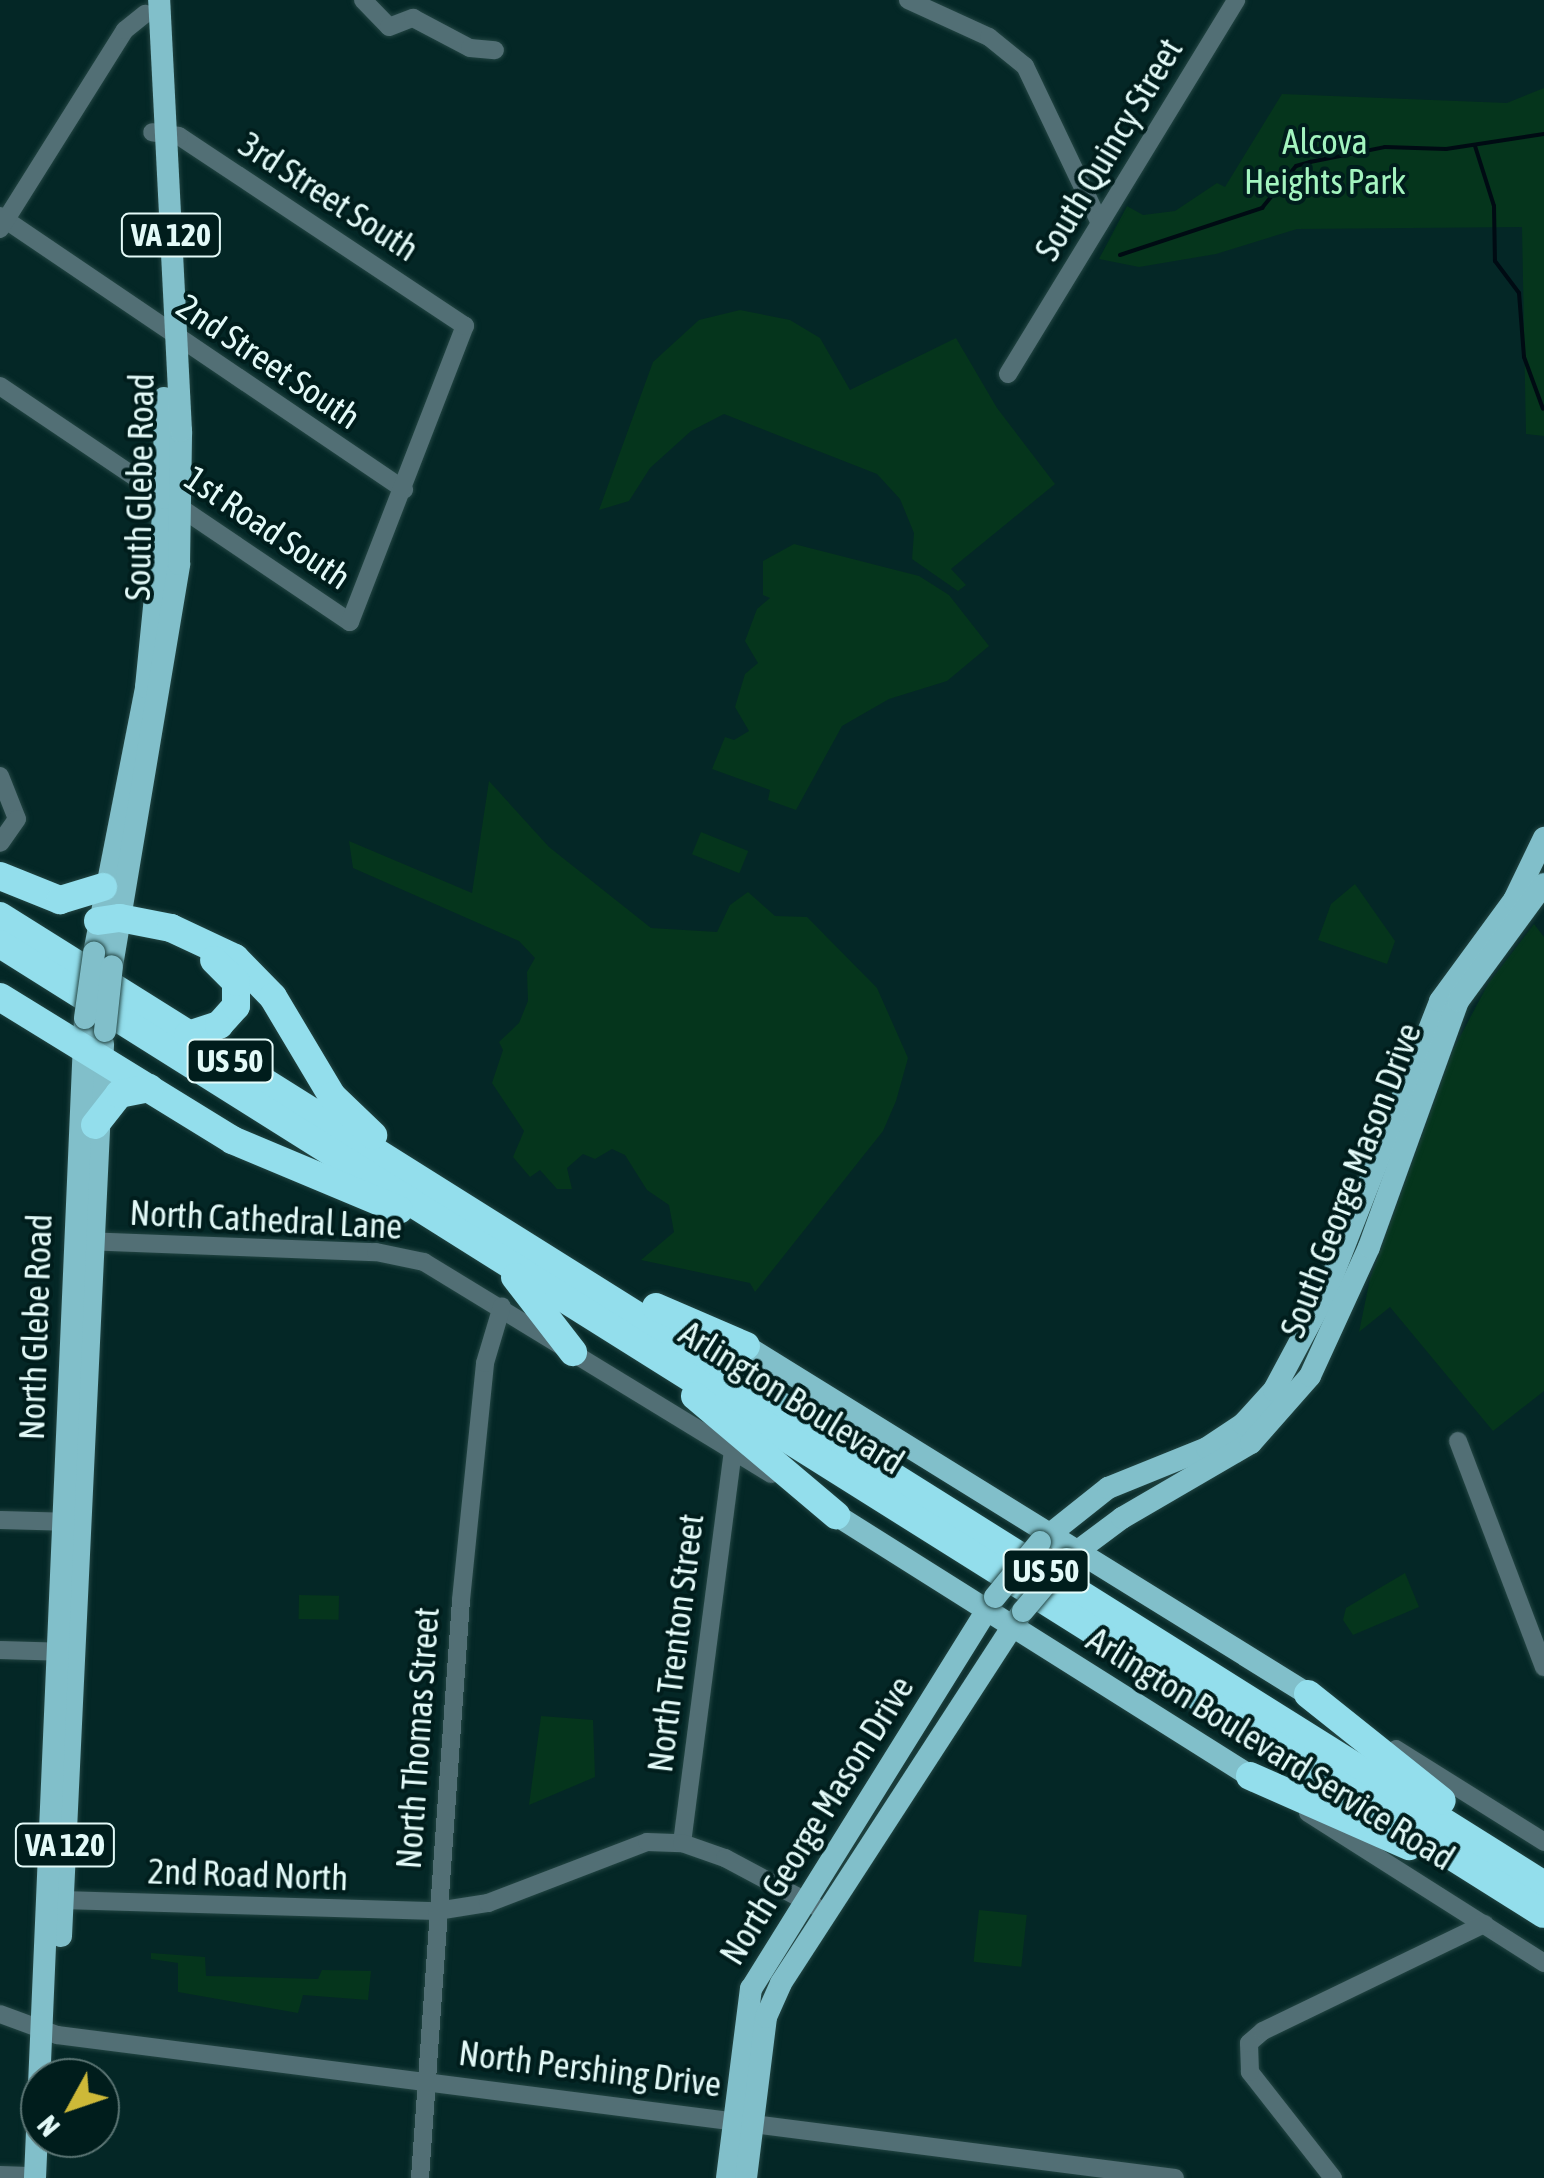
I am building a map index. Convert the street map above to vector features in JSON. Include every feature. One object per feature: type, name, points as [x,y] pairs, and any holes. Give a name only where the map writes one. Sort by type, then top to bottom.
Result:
[{"type":"highway","points":[[0,876],[60,900],[103,887]]},
{"type":"highway","name":"Arlington Boulevard","points":[[0,916],[188,1035],[458,1218],[501,1260],[1544,1914]]},
{"type":"highway","points":[[112,924],[179,944],[233,976],[233,1011],[213,1028],[188,1035]]},
{"type":"highway","points":[[112,924],[196,936],[244,964],[273,997],[342,1107],[458,1218]]},
{"type":"highway","name":"Arlington Boulevard","points":[[0,944],[458,1218],[548,1258],[1544,1885]]},
{"type":"highway","points":[[0,997],[93,1039],[149,1088],[245,1147],[458,1218]]},
{"type":"highway","points":[[95,1125],[119,1094],[149,1088]]},
{"type":"highway","points":[[548,1258],[567,1258],[746,1346]]},
{"type":"highway","points":[[501,1260],[572,1352]]},
{"type":"highway","points":[[638,1344],[836,1515]]},
{"type":"highway","points":[[1308,1694],[1544,1876]]},
{"type":"highway","points":[[1250,1776],[1493,1882]]},
{"type":"main road","name":"South Glebe Road","points":[[93,1039],[128,811],[153,688],[172,503],[169,333],[150,4]]},
{"type":"main road","name":"South Glebe Road","points":[[112,924],[103,887],[128,811]]},
{"type":"main road","name":"South George Mason Drive","points":[[1045,1537],[1108,1488],[1207,1448],[1243,1424],[1274,1390],[1325,1295],[1440,1001],[1514,900],[1544,838]]},
{"type":"main road","name":"South George Mason Drive","points":[[1018,1618],[1072,1554],[1251,1443],[1310,1376],[1369,1247],[1458,1001],[1544,884]]},
{"type":"main road","name":"North Glebe Road","points":[[82,1241],[95,1125],[93,1039]]},
{"type":"main road","name":"North Glebe Road","points":[[43,2177],[93,1039]]},
{"type":"main road","name":"Arlington Boulevard Service Road","points":[[746,1346],[1072,1554],[1308,1694]]},
{"type":"main road","name":"Arlington Boulevard Service Road","points":[[836,1515],[1018,1618],[1250,1776]]},
{"type":"main road","name":"North George Mason Drive","points":[[727,2178],[766,2017],[814,1906],[992,1603],[1045,1537]]},
{"type":"main road","name":"North George Mason Drive","points":[[814,1906],[1018,1618]]},
{"type":"main road","name":"North Glebe Road","points":[[52,2058],[49,2033],[62,1900],[64,1652]]},
{"type":"main road","name":"North George Mason Drive","points":[[741,2119],[746,2178]]},
{"type":"street","points":[[363,0],[389,27],[413,18],[470,48],[496,50]]},
{"type":"street","points":[[908,0],[989,36],[1025,66],[1100,223]]},
{"type":"street","name":"South Quincy Street","points":[[1008,374],[1236,0]]},
{"type":"street","points":[[2,222],[126,30],[150,4]]},
{"type":"street","name":"3rd Street South","points":[[159,132],[465,326],[404,490]]},
{"type":"street","name":"2nd Street South","points":[[2,222],[404,490]]},
{"type":"street","name":"1st Road South","points":[[0,386],[350,622],[404,490]]},
{"type":"street","points":[[0,776],[16,814],[14,832],[0,843]]},
{"type":"street","name":"North Cathedral Lane","points":[[82,1241],[400,1255],[448,1273],[502,1306]]},
{"type":"street","name":"Arlington Boulevard Service Road","points":[[502,1306],[836,1515]]},
{"type":"street","name":"North Thomas Street","points":[[420,2178],[423,2080],[478,1418],[488,1346],[502,1306]]},
{"type":"street","points":[[1458,1441],[1544,1667]]},
{"type":"street","name":"North Trenton Street","points":[[682,1843],[733,1450]]},
{"type":"street","points":[[0,1520],[71,1522]]},
{"type":"street","points":[[0,1650],[64,1652]]},
{"type":"street","name":"Arlington Boulevard Service Road","points":[[1308,1694],[1544,1842]]},
{"type":"street","name":"Arlington Boulevard Service Road","points":[[1250,1776],[1544,1962]]},
{"type":"street","name":"2nd Road North","points":[[62,1900],[437,1911],[488,1903],[620,1848],[682,1843],[725,1858],[814,1906]]},
{"type":"street","points":[[1333,2178],[1245,2059],[1263,2031],[1484,1924]]},
{"type":"street","name":"North Pershing Drive","points":[[0,2014],[49,2033],[741,2119],[1173,2178]]},
{"type":"street","points":[[0,2175],[43,2177]]},
{"type":"green space","name":"Alcova Heights Park","points":[[1544,88],[1544,436],[1526,434],[1522,227],[1297,229],[1216,254],[1139,267],[1099,259],[1127,206],[1143,215],[1175,211],[1217,183],[1225,187],[1282,94],[1507,103]]},
{"type":"green space","points":[[740,310],[790,320],[820,338],[850,390],[956,338],[997,408],[1055,484],[951,569],[966,585],[958,591],[912,559],[914,533],[900,499],[877,474],[724,414],[691,431],[650,468],[629,501],[599,510],[653,362],[699,320]]},
{"type":"green space","points":[[794,544],[919,576],[949,595],[989,646],[947,681],[889,699],[842,726],[796,810],[768,800],[770,790],[712,769],[725,737],[734,740],[749,731],[735,707],[745,674],[758,663],[745,641],[757,609],[770,598],[763,595],[763,561]]},
{"type":"green space","points":[[489,781],[549,847],[651,928],[717,932],[730,905],[748,892],[775,916],[807,917],[877,988],[908,1058],[896,1101],[883,1131],[755,1292],[750,1283],[641,1260],[674,1232],[669,1205],[647,1190],[625,1155],[612,1149],[595,1159],[583,1154],[567,1168],[572,1189],[557,1189],[540,1170],[530,1177],[513,1157],[524,1131],[492,1083],[503,1050],[499,1042],[519,1023],[528,1001],[527,972],[535,958],[519,941],[353,868],[349,841],[472,893]]},
{"type":"green space","points":[[701,832],[748,851],[739,873],[692,854]]},
{"type":"green space","points":[[1355,884],[1395,941],[1387,964],[1318,940],[1331,904]]},
{"type":"green space","points":[[1534,924],[1544,937],[1544,1391],[1493,1431],[1390,1307],[1359,1332],[1370,1279],[1453,1050],[1488,984]]},
{"type":"green space","points":[[1405,1573],[1419,1607],[1353,1635],[1343,1620],[1346,1608]]},
{"type":"green space","points":[[299,1595],[339,1596],[339,1620],[299,1619]]},
{"type":"green space","points":[[541,1716],[593,1720],[595,1777],[529,1805]]},
{"type":"green space","points":[[979,1910],[1027,1915],[1021,1967],[974,1962]]},
{"type":"green space","points":[[151,1953],[205,1957],[206,1976],[318,1979],[322,1970],[371,1971],[368,2000],[303,1995],[298,2013],[178,1992],[178,1963],[151,1959]]},
{"type":"waterway","points":[[1120,255],[1262,208],[1296,166],[1310,162],[1385,147],[1446,149],[1544,134]]},
{"type":"waterway","points":[[1475,146],[1494,206],[1495,261],[1519,293],[1524,357],[1543,409]]}]
